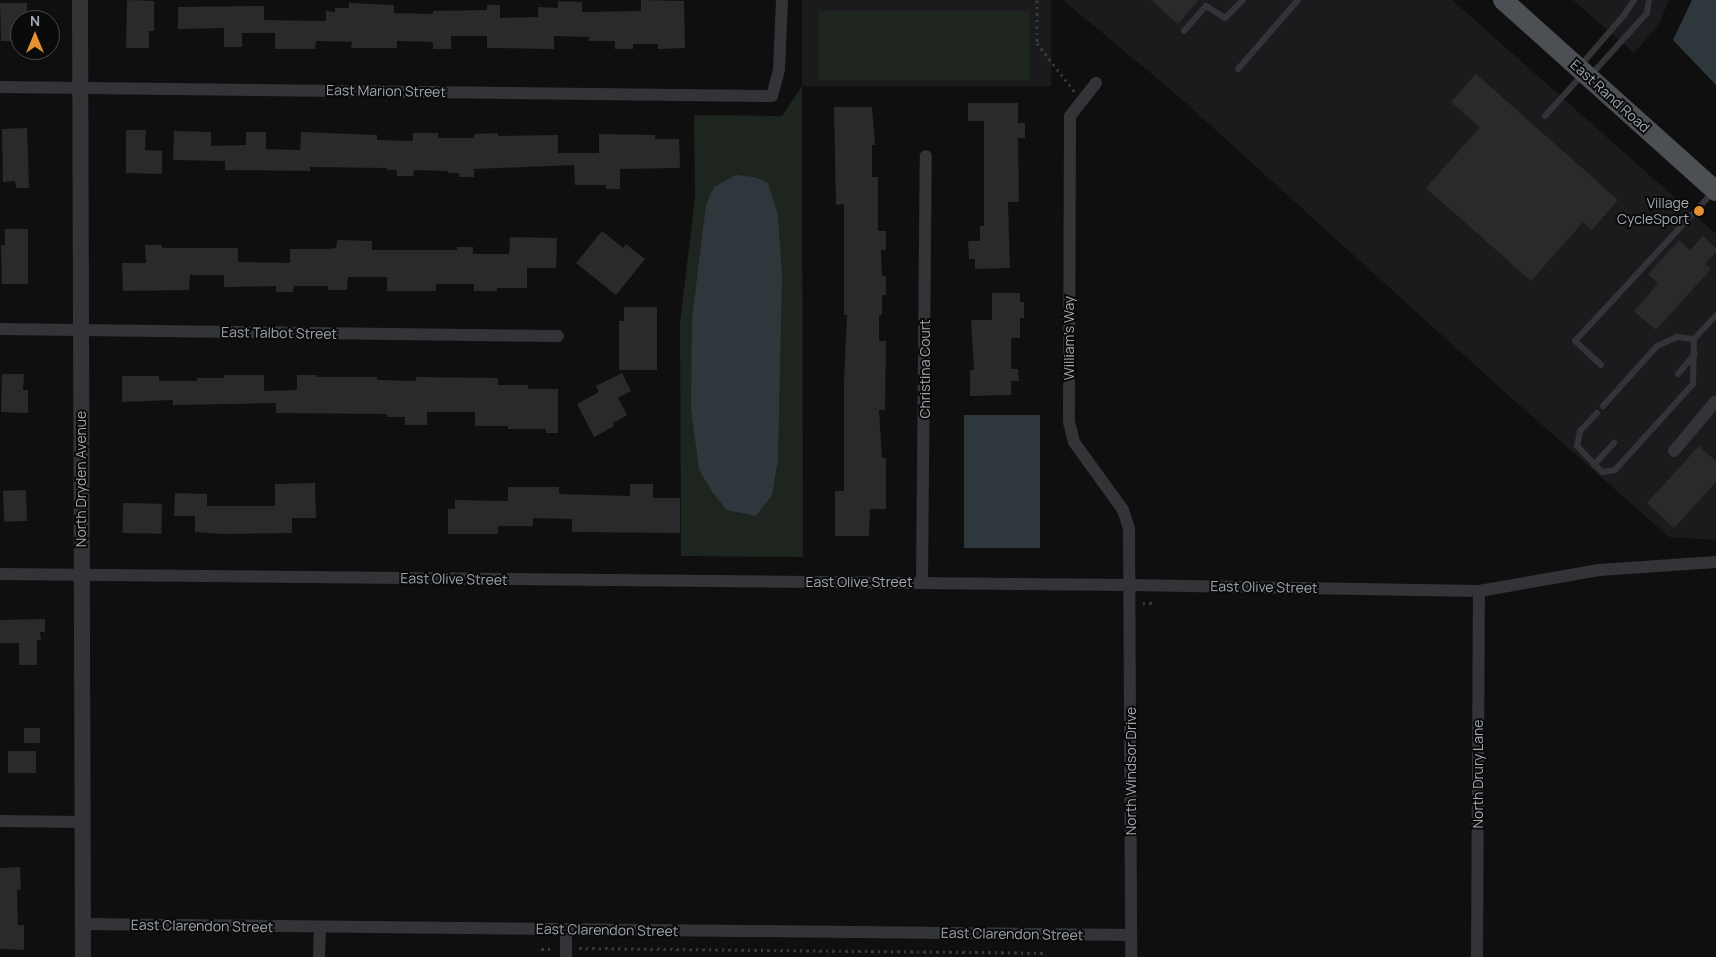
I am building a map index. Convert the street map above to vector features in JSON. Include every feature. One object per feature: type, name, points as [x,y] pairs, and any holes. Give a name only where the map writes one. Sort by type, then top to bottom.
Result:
[{"type":"main road","name":"East Rand Road","points":[[1503,0],[1715,191]]},
{"type":"street","name":"North Dryden Avenue","points":[[80,0],[83,957]]},
{"type":"street","name":"East Marion Street","points":[[0,87],[772,96],[779,69],[782,0]]},
{"type":"street","name":"William's Way","points":[[1096,83],[1070,116],[1069,422],[1074,442],[1123,510],[1129,529],[1131,585]]},
{"type":"street","name":"Christina Court","points":[[922,583],[926,156]]},
{"type":"street","name":"East Talbot Street","points":[[0,329],[558,336]]},
{"type":"street","points":[[1674,451],[1716,401]]},
{"type":"street","name":"East Olive Street","points":[[0,574],[1479,590],[1600,570],[1716,562]]},
{"type":"street","name":"North Windsor Drive","points":[[1131,585],[1131,957]]},
{"type":"street","name":"North Drury Lane","points":[[1477,957],[1479,590]]},
{"type":"street","points":[[0,821],[84,822]]},
{"type":"street","name":"East Clarendon Street","points":[[83,924],[320,928],[1131,935]]},
{"type":"street","points":[[319,957],[320,928]]},
{"type":"street","points":[[566,930],[566,953]]},
{"type":"lane","points":[[1184,31],[1206,6],[1225,18],[1243,0]]},
{"type":"lane","points":[[1238,69],[1298,0]]},
{"type":"lane","points":[[1584,73],[1634,0]]},
{"type":"lane","points":[[1545,116],[1584,73],[1647,12],[1649,0]]},
{"type":"lane","points":[[1601,365],[1575,341],[1715,191]]},
{"type":"lane","points":[[1597,412],[1580,431],[1577,446],[1602,472],[1615,470],[1693,384],[1694,339],[1716,316]]},
{"type":"lane","points":[[1603,406],[1657,346],[1677,337],[1694,339]]},
{"type":"lane","points":[[1678,374],[1695,354]]},
{"type":"lane","points":[[1594,465],[1614,443]]},
{"type":"path","points":[[1037,0],[1037,42],[1082,101]]},
{"type":"path","points":[[541,949],[566,953],[1046,952]]},
{"type":"shaded area","points":[[802,0],[1051,0],[1051,86],[802,86]]},
{"type":"shaded area","points":[[1063,0],[1452,0],[1716,234],[1716,540],[1669,537],[1499,387],[1177,95]]},
{"type":"shaded area","points":[[1573,0],[1669,0],[1659,24],[1634,53]]},
{"type":"shaded area","points":[[1692,0],[1716,0],[1716,85],[1673,40]]},
{"type":"shaded area","points":[[819,11],[1030,11],[1030,80],[819,80]]},
{"type":"shaded area","points":[[802,86],[803,557],[681,556],[680,323],[695,197],[694,115],[782,116]]},
{"type":"shaded area","points":[[736,175],[754,177],[768,183],[778,215],[782,275],[778,459],[772,495],[756,516],[727,510],[713,493],[699,470],[691,408],[692,319],[706,205],[714,187]]},
{"type":"shaded area","points":[[964,415],[1040,415],[1040,548],[964,548]]},
{"type":"building","points":[[127,0],[154,1],[154,31],[149,31],[149,48],[126,48]]},
{"type":"building","points":[[641,0],[684,1],[685,48],[658,49],[658,44],[633,44],[633,49],[615,49],[615,41],[589,41],[589,37],[554,36],[554,49],[487,48],[487,36],[451,36],[451,49],[433,49],[433,42],[397,41],[397,48],[351,48],[352,42],[316,41],[315,49],[275,49],[275,33],[242,33],[242,47],[224,47],[224,28],[178,29],[178,7],[264,6],[264,20],[326,21],[326,11],[335,12],[335,8],[349,8],[349,3],[394,5],[394,13],[433,14],[433,11],[487,10],[487,5],[500,5],[500,18],[538,17],[538,7],[558,8],[558,1],[582,2],[582,12],[641,11]]},
{"type":"building","points":[[1151,0],[1199,0],[1178,24]]},
{"type":"building","points":[[0,3],[27,3],[27,10],[10,10],[10,41],[1,41]]},
{"type":"building","points":[[1476,74],[1618,200],[1592,230],[1583,222],[1531,281],[1426,188],[1480,127],[1451,102]]},
{"type":"building","points":[[968,103],[1018,103],[1018,123],[1025,123],[1025,138],[1018,138],[1019,202],[1008,202],[1010,268],[975,269],[975,259],[969,259],[968,241],[980,241],[980,226],[984,226],[984,121],[968,121]]},
{"type":"building","points":[[834,107],[872,107],[875,145],[872,145],[872,177],[878,177],[878,231],[886,231],[886,250],[881,250],[882,276],[886,276],[886,295],[882,295],[882,315],[879,315],[879,341],[886,341],[885,410],[879,410],[882,458],[886,458],[886,509],[870,509],[869,536],[835,536],[835,491],[844,491],[844,381],[847,315],[844,315],[844,204],[836,205]]},
{"type":"building","points":[[27,128],[29,188],[16,188],[15,181],[3,182],[2,129]]},
{"type":"building","points":[[126,130],[146,130],[145,150],[162,151],[162,174],[126,173]]},
{"type":"building","points":[[174,131],[211,132],[211,146],[246,145],[246,132],[266,132],[266,149],[300,150],[301,132],[377,135],[377,140],[413,141],[413,133],[438,133],[438,138],[474,138],[474,134],[498,133],[498,136],[558,135],[558,153],[599,153],[599,134],[655,135],[655,139],[679,139],[680,168],[620,169],[620,189],[606,189],[606,185],[575,185],[574,165],[474,169],[474,177],[459,177],[459,173],[448,173],[448,171],[414,170],[413,176],[397,176],[397,170],[387,170],[387,168],[310,167],[310,171],[225,170],[225,161],[173,160]]},
{"type":"building","points":[[5,229],[28,229],[28,284],[2,284],[1,245],[5,245]]},
{"type":"building","points":[[602,231],[623,248],[626,244],[645,259],[616,295],[576,263]]},
{"type":"building","points":[[1703,236],[1716,248],[1716,252],[1705,264],[1711,269],[1656,330],[1634,311],[1658,283],[1648,274],[1679,240],[1690,250]]},
{"type":"building","points":[[510,237],[557,238],[556,268],[527,268],[527,288],[497,288],[497,291],[474,291],[474,284],[436,284],[436,291],[387,291],[387,277],[348,277],[347,290],[328,290],[328,286],[294,286],[293,292],[276,292],[276,286],[224,287],[224,275],[190,275],[189,290],[123,291],[122,263],[146,263],[145,245],[162,245],[162,248],[238,248],[238,262],[290,263],[290,249],[336,248],[337,240],[372,241],[372,250],[457,250],[457,247],[473,247],[473,254],[509,254]]},
{"type":"building","points":[[992,293],[1020,293],[1020,302],[1024,302],[1024,318],[1020,318],[1020,338],[1011,338],[1011,369],[1018,369],[1019,381],[1011,381],[1011,395],[970,396],[970,370],[974,370],[971,320],[992,320]]},
{"type":"building","points":[[624,307],[657,307],[657,370],[619,370],[619,321],[624,321]]},
{"type":"building","points":[[622,373],[631,391],[618,398],[627,415],[613,423],[614,426],[594,437],[577,404],[599,392],[596,386]]},
{"type":"building","points":[[2,374],[24,374],[23,390],[28,390],[28,413],[1,412]]},
{"type":"building","points":[[224,375],[264,375],[264,391],[297,390],[297,375],[377,377],[377,380],[416,381],[416,377],[498,378],[498,385],[528,385],[528,389],[558,389],[558,433],[546,433],[546,429],[508,429],[508,426],[475,426],[475,412],[427,412],[427,425],[405,425],[405,417],[387,417],[387,414],[276,413],[276,403],[173,405],[173,400],[122,402],[122,376],[159,376],[159,381],[197,381],[197,378],[224,378]]},
{"type":"building","points":[[1699,446],[1716,461],[1716,482],[1674,528],[1647,503]]},
{"type":"building","points":[[315,483],[316,518],[292,518],[292,533],[223,534],[195,532],[195,516],[174,516],[175,493],[207,494],[207,506],[275,506],[275,484]]},
{"type":"building","points":[[630,484],[653,484],[653,498],[680,498],[680,533],[572,532],[572,519],[533,518],[533,526],[498,526],[498,534],[448,534],[448,509],[455,509],[455,500],[508,501],[508,487],[559,487],[559,494],[630,496]]},
{"type":"building","points":[[26,490],[27,521],[4,522],[3,491]]},
{"type":"building","points":[[123,503],[162,504],[161,534],[122,533]]},
{"type":"building","points":[[45,619],[45,632],[40,632],[41,640],[37,640],[37,665],[19,665],[19,643],[0,643],[0,620]]},
{"type":"building","points":[[24,728],[40,728],[40,743],[24,743]]},
{"type":"building","points":[[8,751],[36,751],[36,773],[8,773]]},
{"type":"building","points":[[20,867],[21,889],[17,890],[18,925],[24,925],[24,950],[0,949],[0,868]]},
{"type":"place","name":"Village CycleSport","points":[[1699,211]]}]
